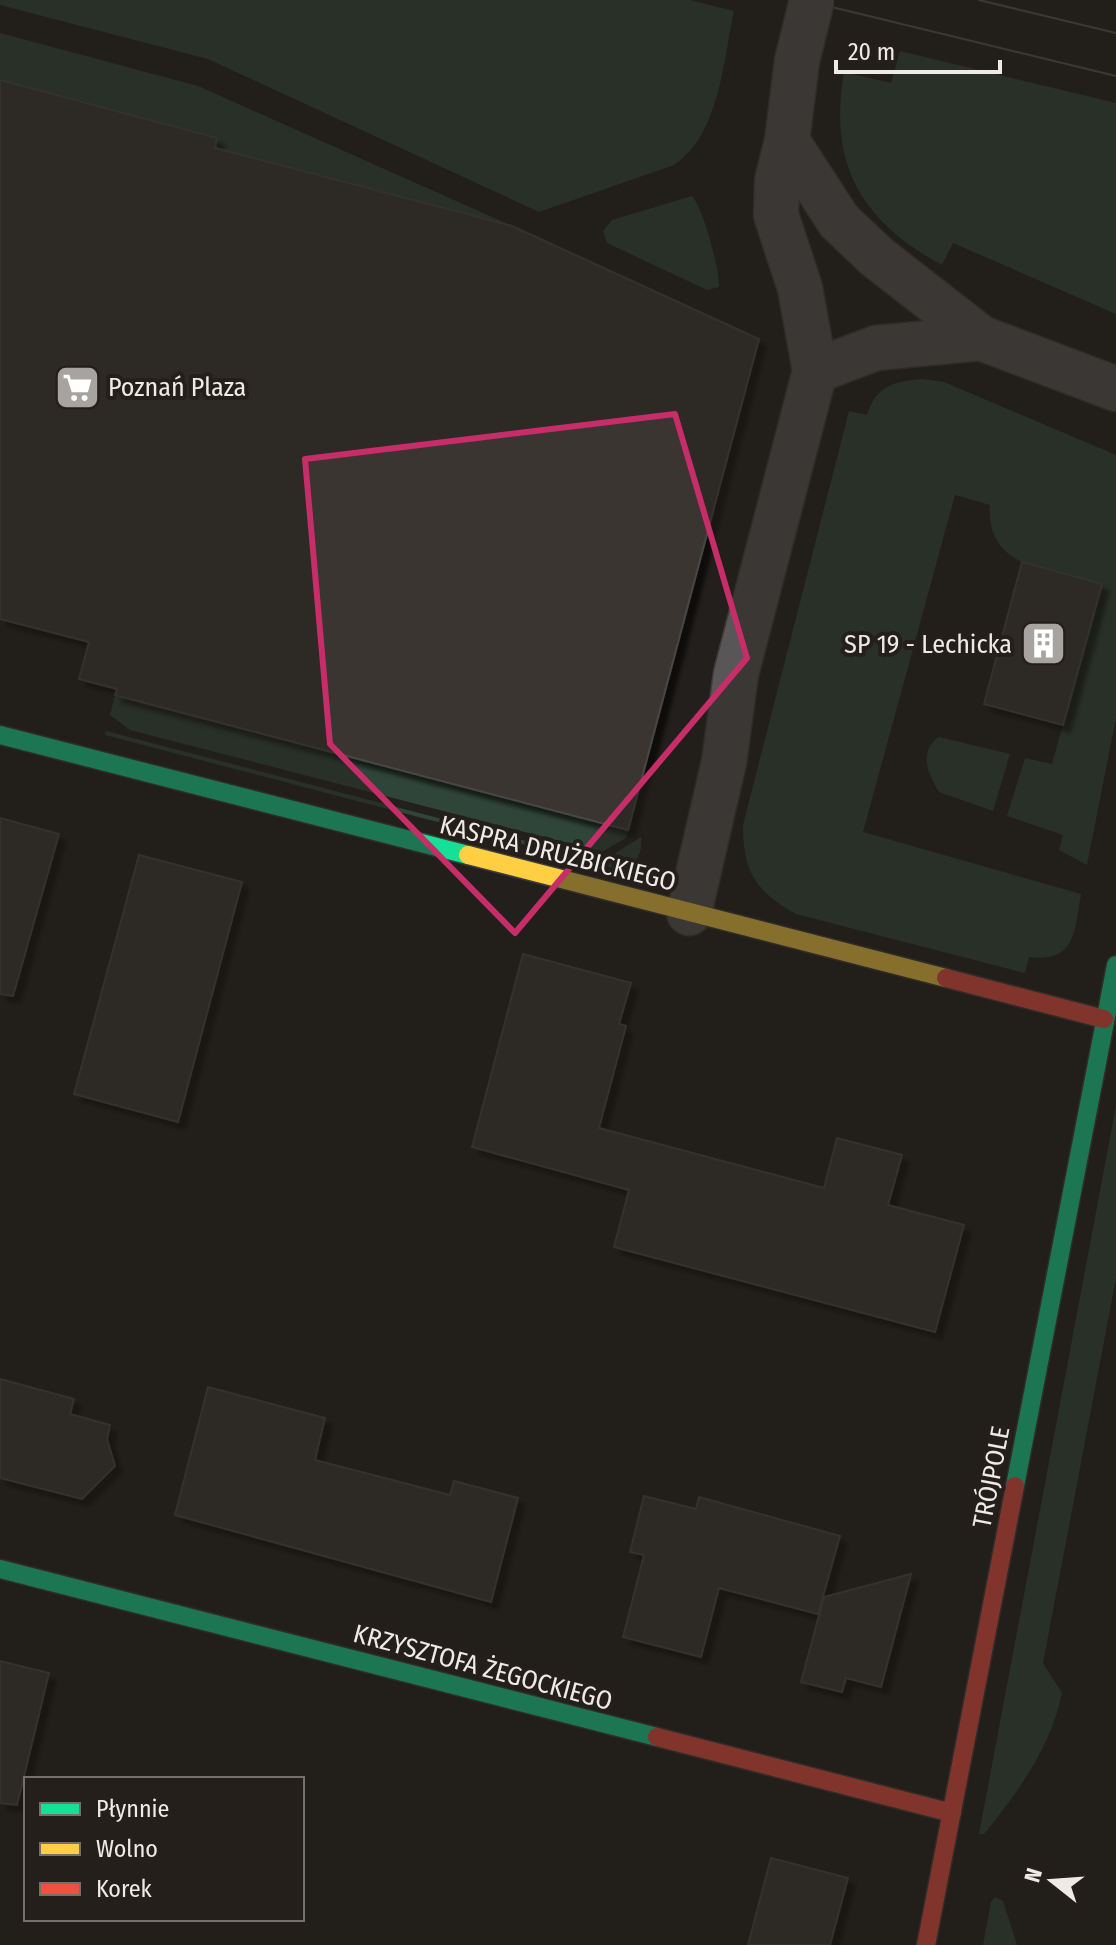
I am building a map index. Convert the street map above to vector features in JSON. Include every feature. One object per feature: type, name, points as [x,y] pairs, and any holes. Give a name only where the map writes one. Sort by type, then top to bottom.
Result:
[{"type":"street","points":[[689,913],[724,762],[736,674],[815,371],[800,288],[776,215],[777,181],[787,141],[797,61],[812,0]]},
{"type":"street","points":[[787,141],[839,221],[877,257],[981,338],[1116,389]]},
{"type":"street","points":[[815,371],[876,348],[981,338]]},
{"type":"street","name":"KASPRA DRUŻBICKIEGO","points":[[0,735],[1104,1019]]},
{"type":"street","name":"TRÓJPOLE","points":[[926,1945],[1116,965]]},
{"type":"street","name":"KRZYSZTOFA ŻEGOCKIEGO","points":[[0,1569],[952,1813]]},
{"type":"highlighted area","points":[[675,414],[747,658],[515,933],[330,744],[305,459]]},
{"type":"green space","points":[[0,0],[690,0],[734,11],[717,95],[701,135],[689,152],[674,165],[539,212],[208,59],[0,5]]},
{"type":"green space","points":[[0,33],[198,86],[512,226],[258,159],[213,155],[217,138],[0,80]]},
{"type":"green space","points":[[900,51],[1116,103],[1116,314],[953,243],[942,265],[914,248],[871,209],[847,162],[841,135],[840,105],[844,72],[891,83]]},
{"type":"green space","points":[[692,196],[710,240],[719,287],[707,290],[607,243],[603,231],[612,220]]},
{"type":"green space","points":[[923,379],[944,382],[1116,455],[1116,718],[1087,865],[1059,850],[1063,835],[1007,816],[1025,758],[1052,764],[1102,584],[1044,570],[1010,555],[998,543],[991,527],[990,505],[955,495],[863,832],[1081,894],[1074,931],[1065,949],[1056,955],[1029,957],[1025,973],[796,914],[761,888],[746,855],[743,825],[849,411],[867,415],[881,391],[903,381]]},
{"type":"green space","points":[[115,695],[628,830],[626,838],[602,852],[130,730],[110,715]]},
{"type":"green space","points":[[106,731],[603,861],[641,837],[641,850],[633,863],[617,869],[105,735]]},
{"type":"green space","points":[[939,737],[1010,754],[993,811],[939,792],[931,778],[927,756]]},
{"type":"green space","points":[[1116,1106],[1116,1278],[1043,1663],[1062,1693],[1050,1732],[1032,1768],[984,1834],[979,1834]]},
{"type":"green space","points":[[995,1897],[1003,1901],[1017,1945],[983,1945],[991,1902]]},
{"type":"building","points":[[0,80],[217,138],[215,148],[512,226],[759,339],[628,830],[115,695],[117,689],[79,679],[89,642],[0,619]]},
{"type":"building","name":"SP 19 - Lechicka","points":[[1022,562],[1102,584],[1063,725],[984,704]]},
{"type":"building","points":[[0,818],[59,834],[13,996],[0,994]]},
{"type":"building","points":[[139,855],[242,882],[178,1122],[74,1094]]},
{"type":"building","points":[[523,954],[631,983],[619,1024],[626,1026],[599,1128],[824,1188],[837,1138],[902,1155],[888,1205],[964,1225],[935,1332],[614,1247],[629,1190],[472,1147]]},
{"type":"building","points":[[0,1379],[74,1399],[70,1414],[110,1425],[107,1439],[115,1466],[82,1499],[0,1478]]},
{"type":"building","points":[[208,1387],[325,1418],[315,1460],[450,1495],[454,1481],[518,1498],[491,1602],[175,1515]]},
{"type":"building","points":[[644,1496],[696,1509],[699,1497],[840,1536],[818,1614],[719,1588],[701,1657],[623,1637],[644,1555],[630,1552]]},
{"type":"building","points":[[911,1574],[881,1687],[846,1678],[842,1692],[801,1682],[824,1597]]},
{"type":"building","points":[[0,1661],[49,1673],[17,1805],[0,1803]]},
{"type":"building","points":[[771,1858],[848,1878],[830,1945],[748,1945]]},
{"type":"tram line","points":[[803,0],[1116,76]]},
{"type":"tram line","points":[[979,0],[1116,33]]},
{"type":"traffic: fast","points":[[0,735],[468,855]]},
{"type":"traffic: fast","points":[[1015,1486],[1116,965]]},
{"type":"traffic: fast","points":[[0,1569],[657,1737]]},
{"type":"traffic: slow","points":[[468,855],[946,978]]},
{"type":"traffic: jam","points":[[946,978],[1104,1019]]},
{"type":"traffic: jam","points":[[926,1945],[1015,1486]]},
{"type":"traffic: jam","points":[[657,1737],[952,1813]]},
{"type":"place","name":"Poznań Plaza","points":[[77,387]]},
{"type":"place","name":"SP 19 - Lechicka","points":[[1043,644]]}]
